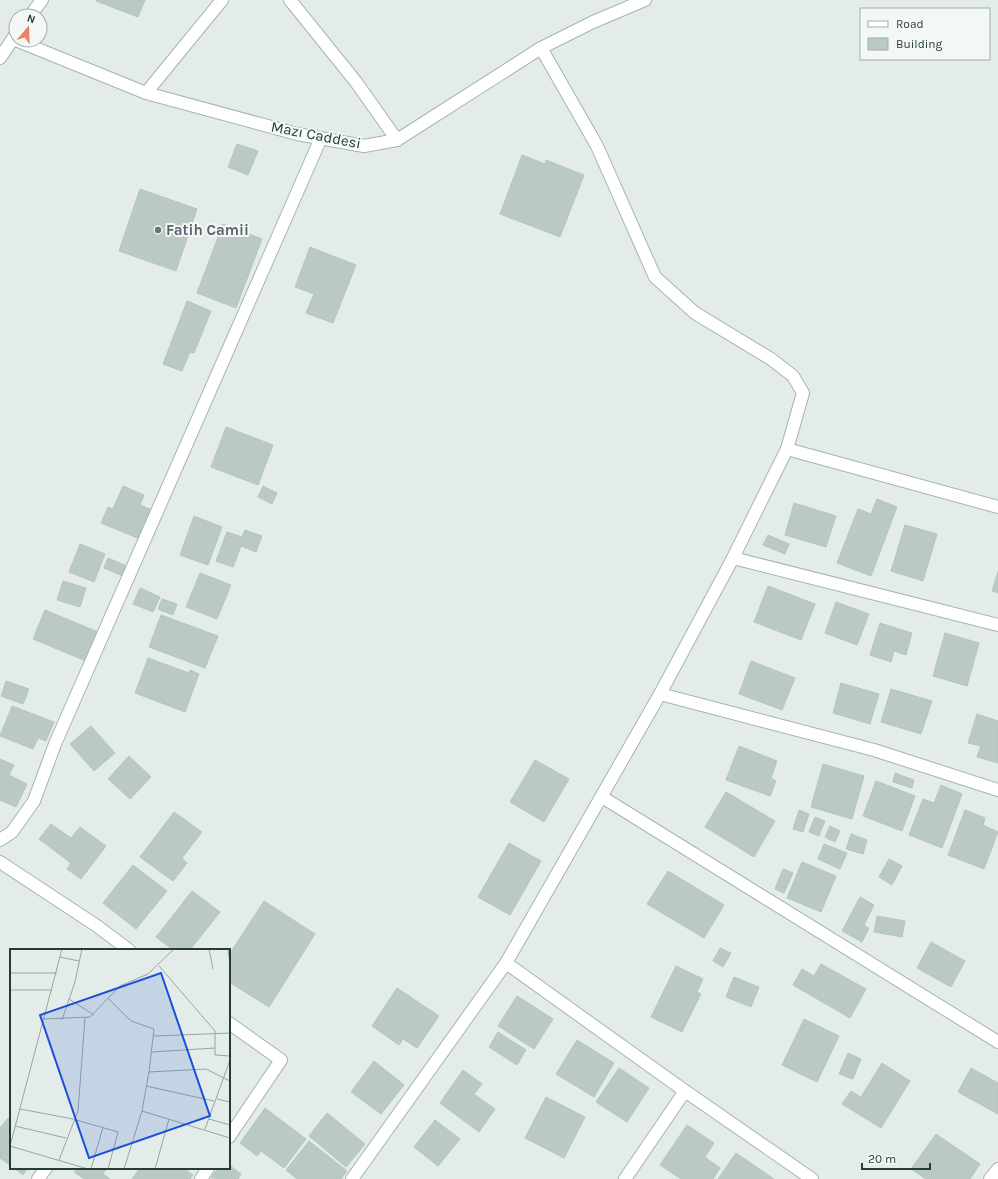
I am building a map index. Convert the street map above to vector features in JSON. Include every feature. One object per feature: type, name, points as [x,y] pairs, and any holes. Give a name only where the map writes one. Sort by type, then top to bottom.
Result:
[{"type":"street","points":[[146,93],[222,0]]},
{"type":"street","points":[[290,0],[356,82],[397,140]]},
{"type":"street","name":"Mazı Caddesi","points":[[40,48],[146,93],[297,134],[364,146],[397,140],[541,48],[593,22],[645,0]]},
{"type":"street","points":[[0,58],[8,46]]},
{"type":"street","points":[[352,1179],[506,963],[602,797],[660,694],[733,558],[787,449],[803,393],[793,376],[771,360],[695,313],[655,277],[597,146],[541,48]]},
{"type":"street","points":[[0,840],[12,832],[34,801],[55,744],[321,138]]},
{"type":"street","points":[[787,449],[998,507]]},
{"type":"street","points":[[733,558],[998,625]]},
{"type":"street","points":[[660,694],[874,750],[998,790]]},
{"type":"street","points":[[602,797],[998,1042]]},
{"type":"street","points":[[0,862],[128,949]]},
{"type":"street","points":[[506,963],[685,1091],[812,1179]]},
{"type":"street","points":[[230,1024],[281,1060],[230,1136]]},
{"type":"street","points":[[625,1179],[685,1091]]},
{"type":"street","points":[[990,1179],[998,1168]]},
{"type":"street","points":[[38,1179],[45,1169]]},
{"type":"street","points":[[201,1179],[207,1169]]},
{"type":"building","points":[[145,0],[138,17],[96,1]]},
{"type":"building","points":[[237,144],[258,151],[248,175],[228,167]]},
{"type":"building","points":[[522,155],[545,164],[546,160],[584,175],[560,237],[500,214]]},
{"type":"building","name":"Fatih Camii","points":[[140,189],[197,209],[176,271],[119,251]]},
{"type":"building","points":[[223,224],[262,239],[236,308],[197,293]]},
{"type":"building","points":[[310,247],[356,265],[333,323],[306,313],[314,294],[295,287]]},
{"type":"building","points":[[187,301],[211,311],[194,353],[190,352],[182,371],[163,364]]},
{"type":"building","points":[[226,427],[273,445],[258,485],[211,467]]},
{"type":"building","points":[[123,486],[144,495],[140,505],[152,510],[140,539],[101,523],[108,507],[113,509]]},
{"type":"building","points":[[263,486],[277,493],[272,504],[258,497]]},
{"type":"building","points":[[877,499],[897,507],[871,576],[837,563],[858,509],[871,514]]},
{"type":"building","points":[[794,503],[836,516],[826,547],[785,535]]},
{"type":"building","points":[[194,516],[222,527],[208,565],[180,555]]},
{"type":"building","points":[[905,525],[937,534],[923,581],[891,571]]},
{"type":"building","points":[[245,530],[262,536],[256,552],[241,546],[233,567],[216,561],[227,532],[242,537]]},
{"type":"building","points":[[768,535],[789,544],[785,554],[763,545]]},
{"type":"building","points":[[80,544],[105,554],[94,582],[69,572]]},
{"type":"building","points":[[108,558],[129,567],[125,577],[104,568]]},
{"type":"building","points":[[998,572],[998,593],[992,591]]},
{"type":"building","points":[[200,573],[231,585],[217,619],[186,607]]},
{"type":"building","points":[[63,581],[86,588],[80,607],[57,600]]},
{"type":"building","points":[[768,586],[815,604],[801,640],[754,622]]},
{"type":"building","points":[[140,588],[160,597],[153,612],[133,604]]},
{"type":"building","points":[[162,599],[177,604],[173,615],[158,609]]},
{"type":"building","points":[[836,602],[869,614],[857,645],[825,633]]},
{"type":"building","points":[[45,610],[98,632],[86,661],[33,639]]},
{"type":"building","points":[[161,615],[218,636],[205,668],[149,647]]},
{"type":"building","points":[[880,623],[912,633],[906,655],[894,651],[891,662],[870,655]]},
{"type":"building","points":[[945,633],[979,643],[967,686],[933,676]]},
{"type":"building","points":[[148,658],[189,673],[190,670],[199,674],[185,712],[135,693]]},
{"type":"building","points":[[751,661],[795,678],[782,710],[739,694]]},
{"type":"building","points":[[6,681],[29,689],[23,704],[1,696]]},
{"type":"building","points":[[841,683],[879,694],[870,724],[833,713]]},
{"type":"building","points":[[891,689],[932,701],[921,734],[881,722]]},
{"type":"building","points":[[12,706],[54,722],[46,741],[38,738],[33,749],[0,736]]},
{"type":"building","points":[[977,714],[998,721],[998,763],[977,757],[981,746],[968,743]]},
{"type":"building","points":[[91,726],[115,753],[94,771],[70,744]]},
{"type":"building","points":[[739,746],[777,761],[771,778],[776,781],[770,796],[726,780]]},
{"type":"building","points":[[129,756],[151,777],[130,799],[108,779]]},
{"type":"building","points":[[0,759],[14,765],[9,775],[27,784],[16,807],[0,800]]},
{"type":"building","points":[[535,760],[569,779],[544,822],[510,802]]},
{"type":"building","points":[[823,764],[864,776],[852,819],[811,807]]},
{"type":"building","points":[[895,773],[914,780],[912,788],[893,782]]},
{"type":"building","points":[[876,781],[915,796],[902,831],[863,816]]},
{"type":"building","points":[[941,785],[962,794],[942,848],[909,835],[923,799],[934,803]]},
{"type":"building","points":[[726,792],[775,821],[754,857],[705,827]]},
{"type":"building","points":[[799,810],[809,814],[803,832],[793,829]]},
{"type":"building","points":[[965,810],[985,818],[983,825],[998,832],[984,869],[948,855]]},
{"type":"building","points":[[174,812],[202,832],[182,858],[187,863],[173,881],[140,857]]},
{"type":"building","points":[[815,817],[825,821],[819,836],[809,832]]},
{"type":"building","points":[[51,824],[71,838],[80,827],[106,846],[81,879],[67,869],[71,863],[39,839]]},
{"type":"building","points":[[830,826],[840,831],[835,842],[825,837]]},
{"type":"building","points":[[851,834],[867,840],[863,854],[846,849]]},
{"type":"building","points":[[509,843],[541,861],[510,915],[478,897]]},
{"type":"building","points":[[824,844],[847,853],[840,869],[818,859]]},
{"type":"building","points":[[889,859],[902,866],[892,885],[879,877]]},
{"type":"building","points":[[802,862],[836,876],[821,912],[787,898]]},
{"type":"building","points":[[133,865],[167,891],[136,929],[103,903]]},
{"type":"building","points":[[783,869],[793,873],[784,893],[775,889]]},
{"type":"building","points":[[668,871],[724,905],[704,938],[647,904]]},
{"type":"building","points":[[192,891],[220,912],[191,949],[172,949],[156,937]]},
{"type":"building","points":[[860,897],[874,905],[864,925],[869,928],[862,942],[842,931]]},
{"type":"building","points":[[264,901],[315,934],[269,1007],[230,983],[230,953]]},
{"type":"building","points":[[877,916],[905,921],[902,937],[874,932]]},
{"type":"building","points":[[931,942],[965,961],[951,987],[917,968]]},
{"type":"building","points":[[720,948],[731,953],[723,967],[713,961]]},
{"type":"building","points":[[821,964],[866,989],[850,1018],[793,985],[802,969],[814,976]]},
{"type":"building","points":[[676,966],[703,979],[697,992],[701,994],[682,1032],[651,1017]]},
{"type":"building","points":[[734,977],[759,987],[751,1007],[726,997]]},
{"type":"building","points":[[397,988],[439,1016],[417,1048],[403,1039],[399,1045],[372,1026]]},
{"type":"building","points":[[517,996],[553,1019],[534,1049],[498,1026]]},
{"type":"building","points":[[804,1019],[839,1036],[817,1082],[782,1065]]},
{"type":"building","points":[[498,1032],[526,1050],[517,1065],[489,1047]]},
{"type":"building","points":[[577,1040],[614,1063],[594,1097],[556,1074]]},
{"type":"building","points":[[848,1053],[861,1059],[853,1079],[839,1074]]},
{"type":"building","points":[[374,1061],[404,1085],[381,1114],[351,1092]]},
{"type":"building","points":[[882,1063],[910,1081],[881,1128],[842,1104],[851,1091],[861,1097]]},
{"type":"building","points":[[619,1068],[649,1088],[627,1122],[596,1102]]},
{"type":"building","points":[[971,1068],[998,1083],[998,1114],[958,1092]]},
{"type":"building","points":[[463,1070],[482,1084],[474,1094],[495,1109],[479,1132],[440,1103]]},
{"type":"building","points":[[546,1097],[585,1117],[564,1158],[525,1138]]},
{"type":"building","points":[[265,1108],[306,1139],[284,1168],[261,1151],[257,1156],[240,1143]]},
{"type":"building","points":[[327,1113],[365,1144],[346,1167],[309,1136]]},
{"type":"building","points":[[8,1118],[9,1119],[10,1118],[10,1165],[0,1158],[0,1128]]},
{"type":"building","points":[[435,1120],[460,1139],[438,1166],[414,1147]]},
{"type":"building","points":[[687,1125],[714,1143],[705,1157],[720,1168],[713,1179],[681,1179],[660,1165]]},
{"type":"building","points":[[936,1134],[980,1164],[970,1179],[926,1179],[911,1169]]},
{"type":"building","points":[[309,1141],[347,1171],[341,1179],[297,1179],[286,1170]]},
{"type":"building","points":[[736,1153],[774,1179],[718,1179]]},
{"type":"building","points":[[230,1166],[241,1174],[238,1179],[211,1178],[217,1169],[230,1169]]},
{"type":"building","points":[[15,1169],[27,1169],[23,1175]]},
{"type":"building","points":[[77,1169],[106,1169],[103,1174],[110,1179],[84,1179],[74,1172]]},
{"type":"building","points":[[139,1169],[184,1169],[193,1175],[190,1179],[132,1179]]},
{"type":"place","name":"Fatih Camii","points":[[158,230]]}]
